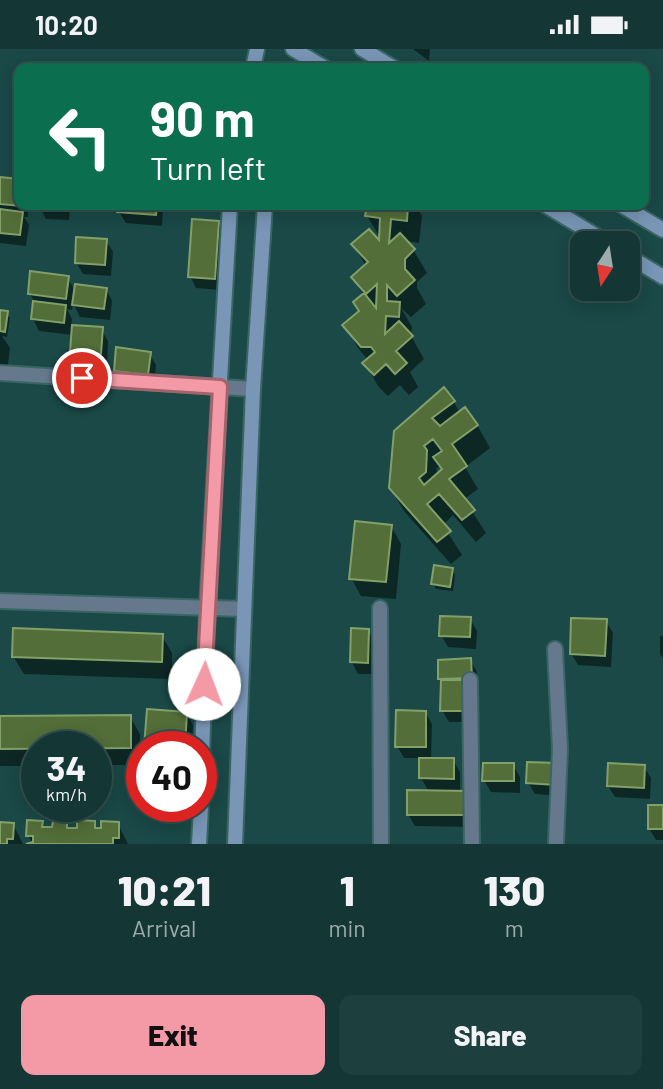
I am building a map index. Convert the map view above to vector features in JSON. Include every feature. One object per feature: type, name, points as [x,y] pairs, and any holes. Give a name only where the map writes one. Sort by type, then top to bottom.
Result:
[{"type":"street","points":[[293,49],[317,63]]},
{"type":"street","points":[[362,49],[386,63]]},
{"type":"street","points":[[203,731],[207,608],[230,210]]},
{"type":"street","points":[[235,844],[253,390],[265,210]]},
{"type":"street","points":[[553,210],[588,231]]},
{"type":"street","points":[[629,210],[663,230]]},
{"type":"street","points":[[640,263],[663,277]]},
{"type":"street","points":[[0,373],[253,390]]},
{"type":"street","points":[[0,601],[244,609]]},
{"type":"street","points":[[380,608],[381,844]]},
{"type":"street","points":[[555,649],[560,749],[556,844]]},
{"type":"street","points":[[470,680],[472,844]]},
{"type":"street","points":[[200,844],[201,822]]},
{"type":"building","points":[[0,177],[14,178],[14,205],[0,204]]},
{"type":"building","points":[[0,209],[23,212],[20,235],[0,233]]},
{"type":"building","points":[[117,210],[156,210],[156,215]]},
{"type":"building","points":[[366,210],[408,210],[407,221],[391,219],[389,243],[400,233],[415,249],[405,259],[405,269],[415,280],[397,296],[387,285],[387,301],[400,302],[399,317],[386,316],[385,334],[399,321],[413,336],[396,351],[407,363],[395,374],[386,364],[374,375],[362,363],[375,352],[371,347],[361,347],[342,325],[359,311],[353,302],[364,293],[376,308],[377,284],[366,294],[351,277],[368,262],[351,244],[369,229],[379,240],[380,218],[365,216]]},
{"type":"building","points":[[192,219],[219,221],[215,279],[188,277]]},
{"type":"building","points":[[76,237],[107,239],[105,265],[75,263]]},
{"type":"building","points":[[30,271],[69,276],[66,299],[28,294]]},
{"type":"building","points":[[75,284],[107,288],[104,309],[72,305]]},
{"type":"building","points":[[33,301],[66,305],[64,323],[31,319]]},
{"type":"building","points":[[0,310],[8,311],[5,332],[0,331]]},
{"type":"building","points":[[72,325],[103,327],[101,354],[70,352]]},
{"type":"building","points":[[116,347],[151,352],[148,375],[114,371]]},
{"type":"building","points":[[444,387],[455,401],[432,418],[440,426],[465,407],[478,425],[452,444],[467,466],[449,479],[475,510],[462,520],[439,494],[427,504],[451,531],[437,542],[389,488],[394,431]],"holes":[[[433,439],[442,451],[433,457],[442,469],[424,485],[419,478],[426,472],[427,450],[424,446]]]},
{"type":"building","points":[[355,521],[392,525],[386,582],[349,579]]},
{"type":"building","points":[[434,565],[453,568],[450,587],[431,584]]},
{"type":"building","points":[[440,616],[471,617],[470,637],[439,636]]},
{"type":"building","points":[[571,618],[607,619],[605,656],[570,654]]},
{"type":"building","points":[[13,628],[163,634],[162,662],[12,657]]},
{"type":"building","points":[[351,628],[369,629],[368,663],[350,662]]},
{"type":"building","points":[[471,658],[472,678],[438,679],[438,660]]},
{"type":"building","points":[[441,680],[465,680],[464,711],[440,711]]},
{"type":"building","points":[[147,709],[187,712],[186,731],[145,731]]},
{"type":"building","points":[[396,710],[426,711],[426,747],[395,747]]},
{"type":"building","points":[[131,715],[131,731],[126,731],[126,748],[112,748],[112,731],[21,731],[21,749],[0,749],[0,716]]},
{"type":"building","points":[[419,758],[454,758],[454,779],[419,778]]},
{"type":"building","points":[[527,762],[558,763],[556,785],[526,783]]},
{"type":"building","points":[[483,763],[514,763],[514,781],[482,781]]},
{"type":"building","points":[[608,763],[645,765],[644,788],[607,786]]},
{"type":"building","points":[[407,790],[469,791],[469,815],[407,815]]},
{"type":"building","points":[[648,805],[663,805],[663,829],[648,829]]},
{"type":"building","points":[[0,822],[14,823],[13,839],[7,839],[7,844],[0,844]]},
{"type":"building","points":[[27,822],[43,822],[42,827],[52,827],[53,822],[67,822],[67,828],[77,828],[77,822],[95,822],[95,828],[101,828],[101,822],[119,822],[119,838],[113,838],[113,844],[26,844],[33,842],[33,836],[26,836]]},
{"type":"route","points":[[82,378],[220,387],[204,684]]}]
